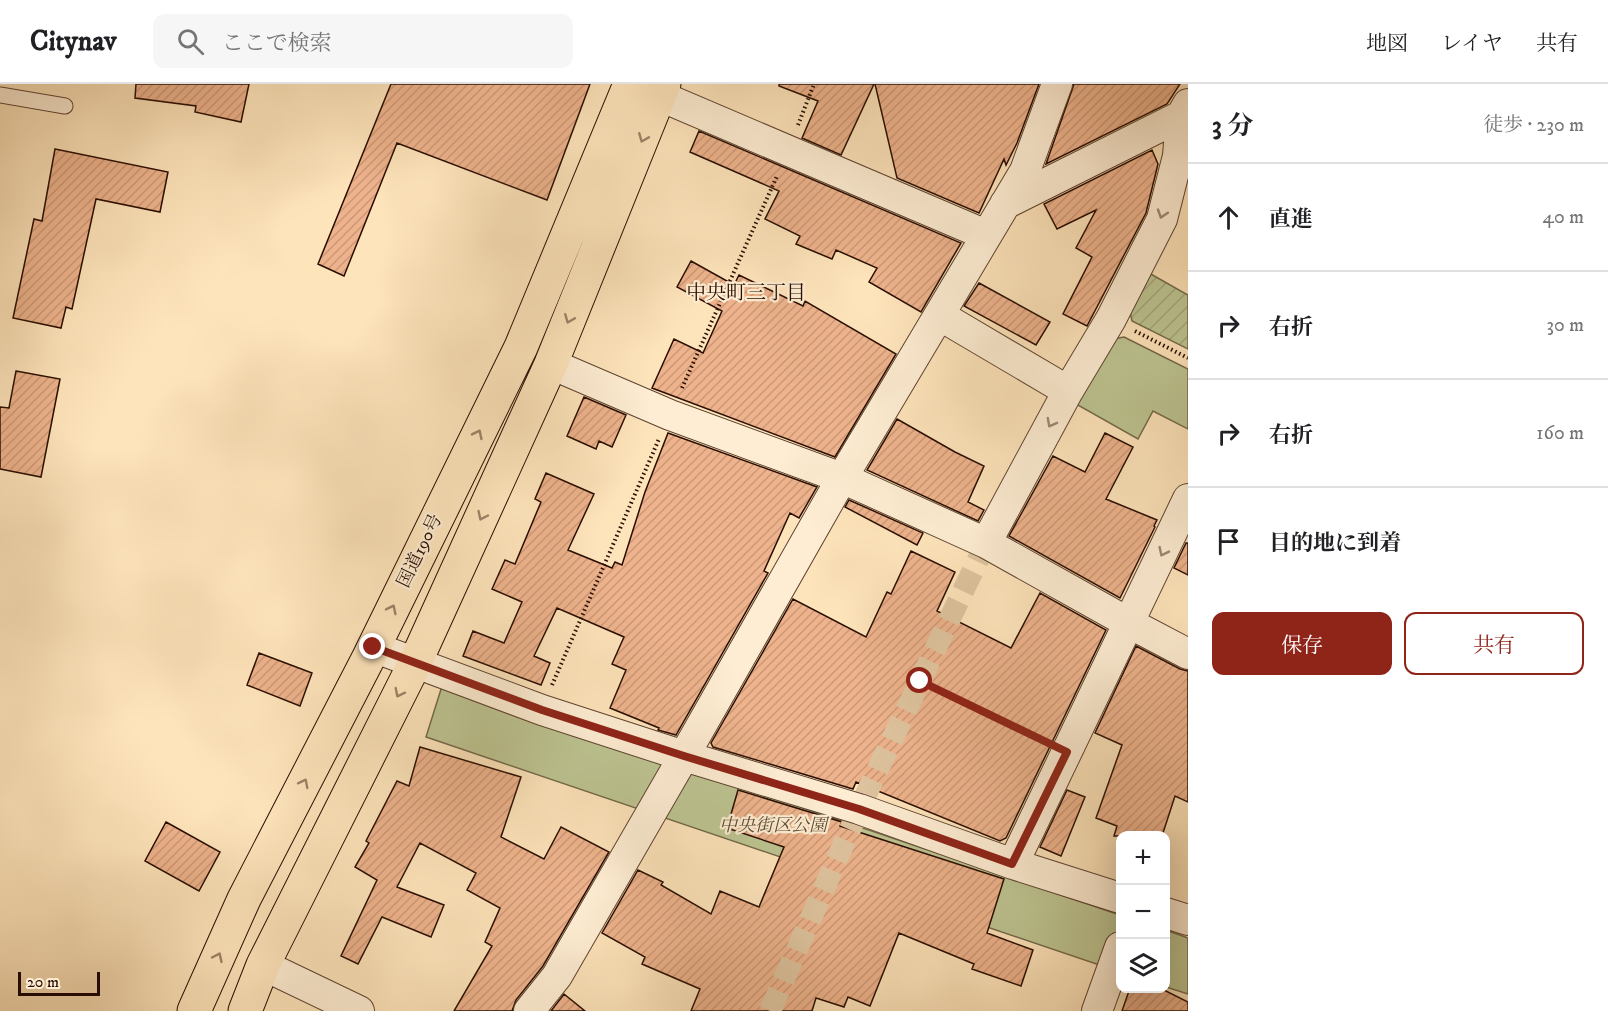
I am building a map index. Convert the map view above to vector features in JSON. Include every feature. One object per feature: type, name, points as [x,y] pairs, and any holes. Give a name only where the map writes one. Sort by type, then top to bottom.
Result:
[{"type":"highway","name":"国道190号","points":[[194,1011],[244,899],[373,647],[520,347],[630,84]]},
{"type":"highway","points":[[245,1011],[262,965],[415,663],[551,364],[662,90]]},
{"type":"street","points":[[529,1011],[557,975],[842,478],[1025,171],[1057,84]]},
{"type":"street","points":[[662,90],[986,234]]},
{"type":"street","points":[[1005,204],[1184,110]]},
{"type":"street","points":[[986,543],[1068,391],[1111,319],[1162,219],[1178,156],[1184,110]]},
{"type":"street","points":[[939,315],[1068,391]]},
{"type":"street","points":[[551,364],[670,415],[842,478],[986,543],[1188,654]]},
{"type":"street","points":[[1012,864],[1188,499]]},
{"type":"street","points":[[373,647],[542,710],[859,809],[1012,864],[1116,897]]},
{"type":"street","points":[[1170,914],[1188,920]]},
{"type":"street","points":[[1097,1011],[1116,958]]},
{"type":"street","points":[[262,965],[359,1011]]},
{"type":"lane","points":[[0,95],[64,106]]},
{"type":"path","points":[[1111,319],[1188,358]]},
{"type":"path","points":[[920,681],[1067,752]]},
{"type":"green space","points":[[1149,273],[1188,295],[1188,349],[1132,321],[1129,307]]},
{"type":"green space","points":[[1124,337],[1188,369],[1188,429],[1153,411],[1138,439],[1076,404],[1113,339]]},
{"type":"green space","name":"中央街区公園","points":[[442,686],[1116,914],[1116,971],[426,737]]},
{"type":"green space","points":[[1170,931],[1188,938],[1188,994],[1170,988]]},
{"type":"building","points":[[136,84],[249,84],[241,122],[195,112],[196,106],[135,98]]},
{"type":"building","points":[[391,84],[590,84],[547,200],[397,143],[344,276],[318,264]]},
{"type":"building","points":[[779,84],[874,84],[841,155],[802,138],[818,101],[779,86]]},
{"type":"building","points":[[875,84],[1039,84],[1017,143],[1006,165],[1004,159],[979,213],[897,178]]},
{"type":"building","points":[[1074,84],[1180,84],[1167,104],[1046,164]]},
{"type":"building","points":[[699,131],[961,243],[921,312],[869,282],[877,268],[836,250],[832,259],[796,244],[800,236],[765,219],[779,191],[690,152]]},
{"type":"building","points":[[55,149],[168,172],[160,212],[96,199],[72,309],[66,307],[61,328],[13,318],[34,219],[42,221]]},
{"type":"building","points":[[1152,150],[1158,164],[1146,213],[1087,326],[1063,314],[1092,257],[1076,248],[1096,210],[1057,229],[1044,204]]},
{"type":"building","points":[[691,261],[734,285],[739,275],[803,306],[805,301],[896,354],[835,457],[652,388],[674,339],[703,353],[722,311],[677,287]]},
{"type":"building","points":[[979,283],[1050,322],[1036,345],[964,306]]},
{"type":"building","points":[[16,371],[60,379],[41,477],[0,469],[0,407],[9,408]]},
{"type":"building","points":[[584,397],[626,415],[612,447],[599,441],[596,449],[567,436]]},
{"type":"building","points":[[897,419],[984,466],[968,502],[984,510],[978,521],[867,470]]},
{"type":"building","points":[[668,433],[817,487],[799,518],[790,513],[764,571],[768,573],[676,735],[658,730],[659,728],[610,708],[626,670],[612,664],[624,637],[557,608],[534,656],[550,663],[541,685],[463,656],[473,631],[504,643],[522,602],[492,589],[505,560],[515,564],[541,502],[535,499],[546,473],[594,494],[568,550],[612,568],[615,562],[622,565],[645,492]]},
{"type":"building","points":[[1105,433],[1133,447],[1106,499],[1157,520],[1120,598],[1009,536],[1053,456],[1085,472]]},
{"type":"building","points":[[849,500],[923,533],[917,545],[845,507]]},
{"type":"building","points":[[1188,543],[1188,575],[1174,568]]},
{"type":"building","points":[[911,551],[955,572],[937,611],[1011,648],[1040,593],[1106,630],[1006,838],[1000,841],[856,782],[853,789],[713,747],[711,743],[793,599],[866,637],[887,592],[891,594]]},
{"type":"building","points":[[1136,646],[1188,671],[1188,802],[1175,796],[1164,831],[1116,831],[1116,836],[1114,836],[1117,826],[1096,818],[1122,745],[1095,733]]},
{"type":"building","points":[[259,653],[312,673],[300,706],[247,685]]},
{"type":"building","points":[[420,747],[521,777],[501,837],[544,859],[561,827],[609,852],[543,966],[516,1000],[512,1011],[454,1011],[492,946],[485,942],[500,908],[467,890],[476,873],[420,843],[397,887],[444,905],[431,937],[382,917],[358,964],[341,956],[377,880],[355,867],[369,843],[366,841],[397,781],[409,786]]},
{"type":"building","points":[[738,790],[842,822],[840,826],[1004,879],[987,933],[1033,950],[1021,986],[972,969],[974,964],[899,933],[870,1006],[848,997],[844,1007],[816,998],[812,1011],[691,1011],[700,989],[642,964],[645,957],[602,933],[638,870],[663,882],[661,885],[711,914],[720,891],[759,907],[784,847],[727,828]]},
{"type":"building","points":[[1067,790],[1085,797],[1061,856],[1040,847]]},
{"type":"building","points":[[166,822],[220,852],[199,891],[145,861]]},
{"type":"building","points":[[1128,993],[1170,993],[1188,1002],[1188,1011],[1122,1011]]},
{"type":"building","points":[[564,994],[585,1011],[551,1011]]},
{"type":"tunnel","points":[[770,1011],[859,809],[986,543]]},
{"type":"district","name":"中央町三丁目","points":[[746,293]]},
{"type":"route","points":[[373,647],[542,710],[859,809],[1012,864],[1067,752],[920,681]]}]
